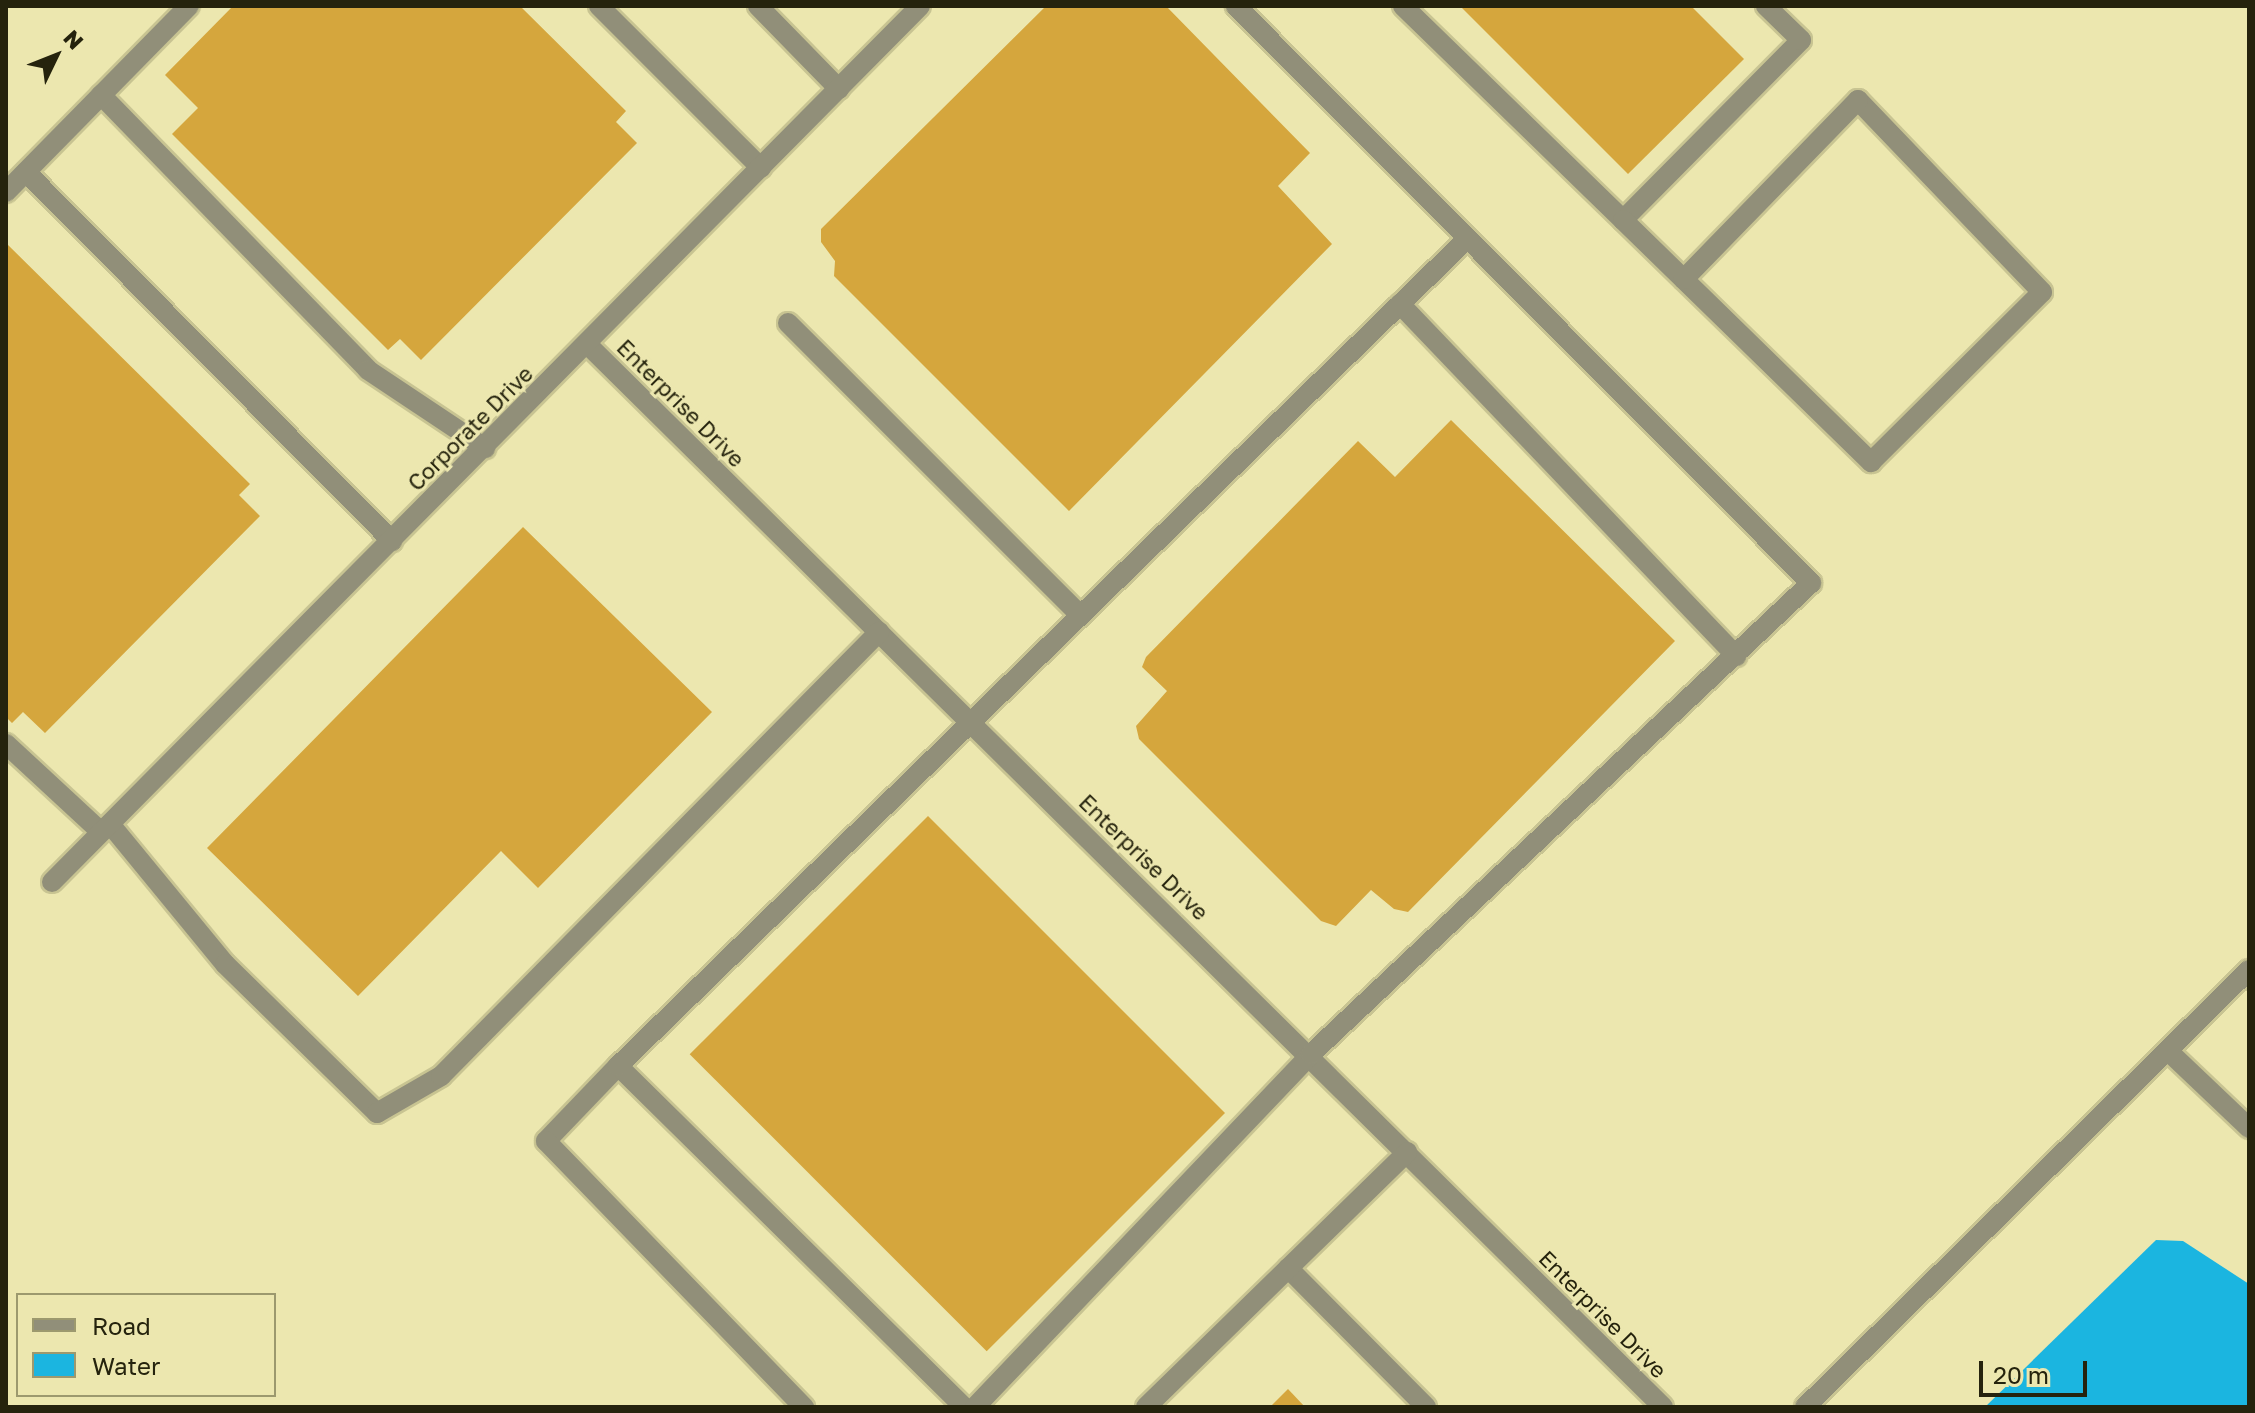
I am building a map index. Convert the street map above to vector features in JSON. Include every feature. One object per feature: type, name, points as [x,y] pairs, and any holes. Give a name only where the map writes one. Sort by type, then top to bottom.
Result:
[{"type":"street","points":[[6,192],[189,6]]},
{"type":"street","points":[[599,6],[761,168]]},
{"type":"street","points":[[758,6],[839,89]]},
{"type":"street","name":"Corporate Drive","points":[[52,882],[588,345],[920,6]]},
{"type":"street","points":[[975,1407],[1311,1054],[1811,583],[1236,6]]},
{"type":"street","points":[[1403,6],[1871,462],[2042,292],[1858,100],[1684,279]]},
{"type":"street","points":[[1623,220],[1801,40],[1766,6]]},
{"type":"street","points":[[101,95],[368,370],[485,448]]},
{"type":"street","points":[[26,172],[392,541]]},
{"type":"street","points":[[804,1407],[546,1141],[969,720],[1466,240]]},
{"type":"street","points":[[1400,304],[1736,656]]},
{"type":"street","points":[[788,323],[1080,615]]},
{"type":"street","name":"Enterprise Drive","points":[[588,345],[1311,1054],[1663,1407]]},
{"type":"street","points":[[6,744],[105,828],[225,964],[377,1113],[441,1076],[879,632]]},
{"type":"street","points":[[1805,1407],[2249,970]]},
{"type":"street","points":[[2168,1051],[2249,1128]]},
{"type":"street","points":[[618,1066],[964,1407]]},
{"type":"street","points":[[1146,1407],[1407,1152]]},
{"type":"street","points":[[1288,1268],[1426,1407]]},
{"type":"water","points":[[2156,1240],[2183,1241],[2249,1284],[2249,1407],[1985,1407]]},
{"type":"building","points":[[233,6],[520,6],[626,111],[616,122],[637,143],[421,360],[400,339],[388,350],[172,134],[198,108],[165,75]]},
{"type":"building","points":[[1046,6],[1166,6],[1310,153],[1278,186],[1332,244],[1069,511],[834,276],[835,261],[821,242],[821,229]]},
{"type":"building","points":[[1460,6],[1691,6],[1744,59],[1628,174]]},
{"type":"building","points":[[6,243],[250,484],[239,495],[260,516],[45,733],[23,712],[12,723],[6,717]]},
{"type":"building","points":[[1451,420],[1675,641],[1408,912],[1394,909],[1371,890],[1336,926],[1321,921],[1139,739],[1136,726],[1167,691],[1142,667],[1146,657],[1358,441],[1395,477]]},
{"type":"building","points":[[523,527],[712,712],[538,888],[501,851],[358,996],[207,848]]},
{"type":"building","points":[[928,816],[1225,1113],[987,1351],[690,1054]]},
{"type":"building","points":[[1288,1389],[1305,1407],[1270,1407]]}]
